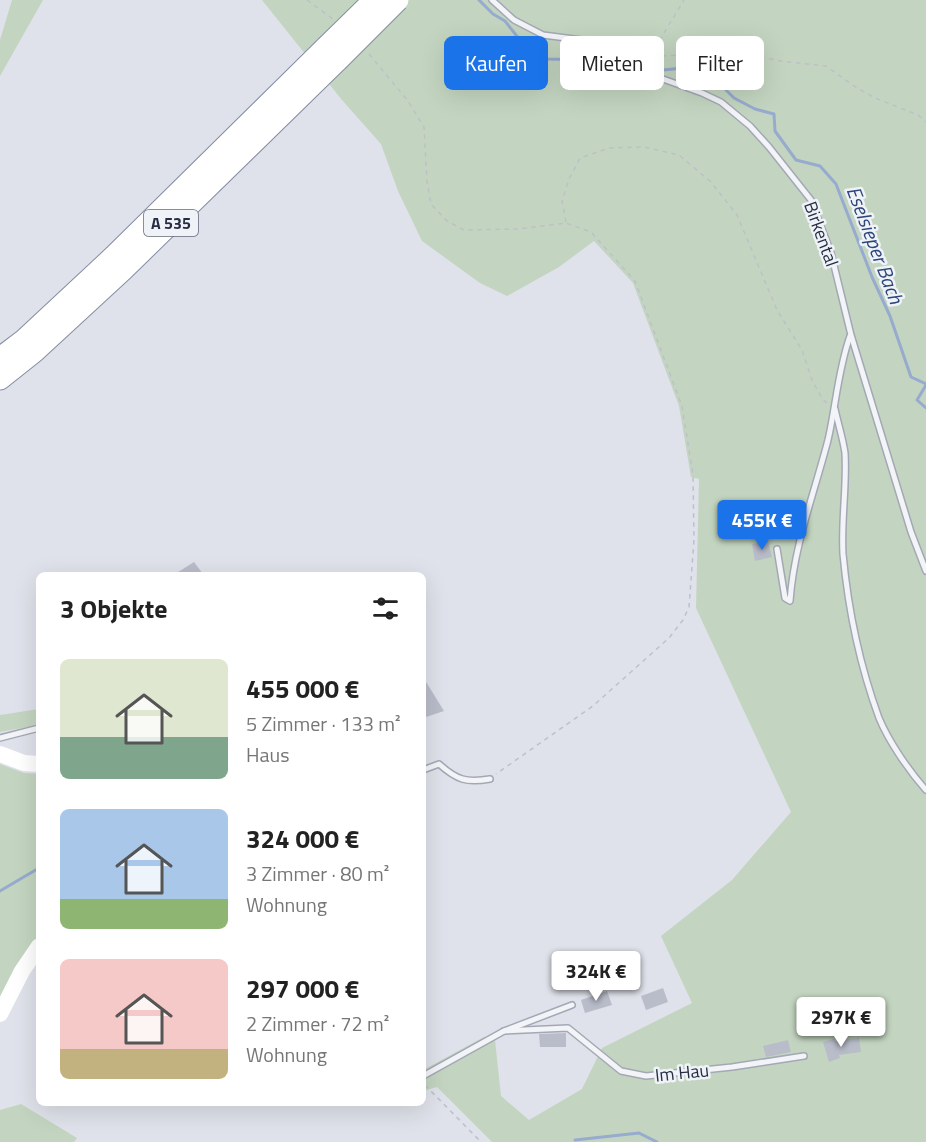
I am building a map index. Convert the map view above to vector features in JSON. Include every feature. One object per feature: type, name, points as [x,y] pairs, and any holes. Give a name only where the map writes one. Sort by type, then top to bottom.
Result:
[{"type":"highway","name":"A 535","points":[[0,379],[34,352],[124,269],[331,54],[374,0]]},
{"type":"highway","name":"A 535","points":[[0,358],[24,340],[331,54],[399,0]]},
{"type":"main road","points":[[0,754],[24,763],[36,764]]},
{"type":"main road","points":[[0,1014],[22,971],[36,950]]},
{"type":"lane","name":"Birkental","points":[[492,0],[514,20],[543,35],[560,37]]},
{"type":"lane","name":"Birkental","points":[[664,79],[721,102],[750,126],[812,200],[831,253],[850,334],[911,532],[926,571]]},
{"type":"lane","points":[[777,549],[785,598],[790,601],[799,540],[835,409],[841,361],[850,334]]},
{"type":"lane","points":[[835,409],[845,452],[843,554],[859,650],[880,719],[902,758],[926,790]]},
{"type":"lane","points":[[0,738],[36,729]]},
{"type":"lane","points":[[426,769],[439,764],[449,774],[462,780],[472,782],[490,779]]},
{"type":"lane","name":"Im Hau","points":[[426,1074],[504,1031],[572,1005]]},
{"type":"lane","name":"Im Hau","points":[[504,1031],[568,1028],[621,1071],[646,1076],[732,1068],[804,1056]]},
{"type":"path","points":[[307,0],[339,25]]},
{"type":"path","points":[[662,36],[684,0]]},
{"type":"path","points":[[664,55],[736,52],[781,61],[826,66],[875,98],[918,115],[926,122]]},
{"type":"path","points":[[368,53],[408,101],[424,127],[427,182],[431,204],[447,221],[464,230],[519,229],[566,223],[591,232],[635,281],[682,406],[693,475],[694,540],[689,607],[683,620],[669,638],[593,706],[490,779]]},
{"type":"path","points":[[566,223],[562,201],[569,179],[580,158],[609,148],[644,147],[679,154],[711,182],[737,215],[777,310],[802,350],[812,380],[823,400],[835,409]]},
{"type":"path","points":[[426,1086],[481,1142]]},
{"type":"green space","points":[[12,0],[43,0],[0,76],[0,40]]},
{"type":"green space","points":[[262,0],[926,0],[926,1142],[492,1142],[437,1087],[426,1090],[426,1068],[484,1037],[495,1040],[501,1096],[529,1120],[582,1089],[602,1048],[692,1003],[661,936],[732,880],[791,812],[696,608],[699,479],[691,477],[679,406],[633,283],[594,241],[559,267],[507,296],[480,283],[422,241],[398,191],[381,144],[342,100]]},
{"type":"green space","points":[[36,709],[36,726],[0,732],[0,715]]},
{"type":"green space","points":[[0,764],[24,773],[36,774],[36,941],[0,1002]]},
{"type":"green space","points":[[21,1104],[77,1138],[74,1142],[0,1142],[0,1110]]},
{"type":"building","points":[[768,541],[772,557],[755,561],[752,544]]},
{"type":"building","points":[[194,562],[202,572],[178,572]]},
{"type":"building","points":[[426,682],[444,711],[426,717]]},
{"type":"building","points":[[663,988],[668,1002],[646,1010],[641,996]]},
{"type":"building","points":[[607,991],[612,1005],[585,1013],[581,1000]]},
{"type":"building","points":[[566,1033],[566,1047],[540,1047],[539,1034]]},
{"type":"building","points":[[859,1038],[861,1052],[839,1055],[840,1058],[829,1062],[823,1042]]},
{"type":"building","points":[[788,1040],[791,1052],[766,1057],[763,1046]]},
{"type":"waterway","name":"Eselsieper Bach","points":[[479,0],[493,14],[505,21],[527,49],[548,59],[560,59]]},
{"type":"waterway","name":"Eselsieper Bach","points":[[664,70],[683,68],[714,78],[734,98],[755,109],[774,114],[775,131],[796,160],[820,166],[836,184],[872,277],[890,316],[911,377],[926,384]]},
{"type":"waterway","name":"Eselsieper Bach","points":[[926,385],[917,400],[926,408]]},
{"type":"waterway","points":[[0,891],[36,870]]},
{"type":"waterway","points":[[575,1140],[639,1133],[657,1142]]}]
